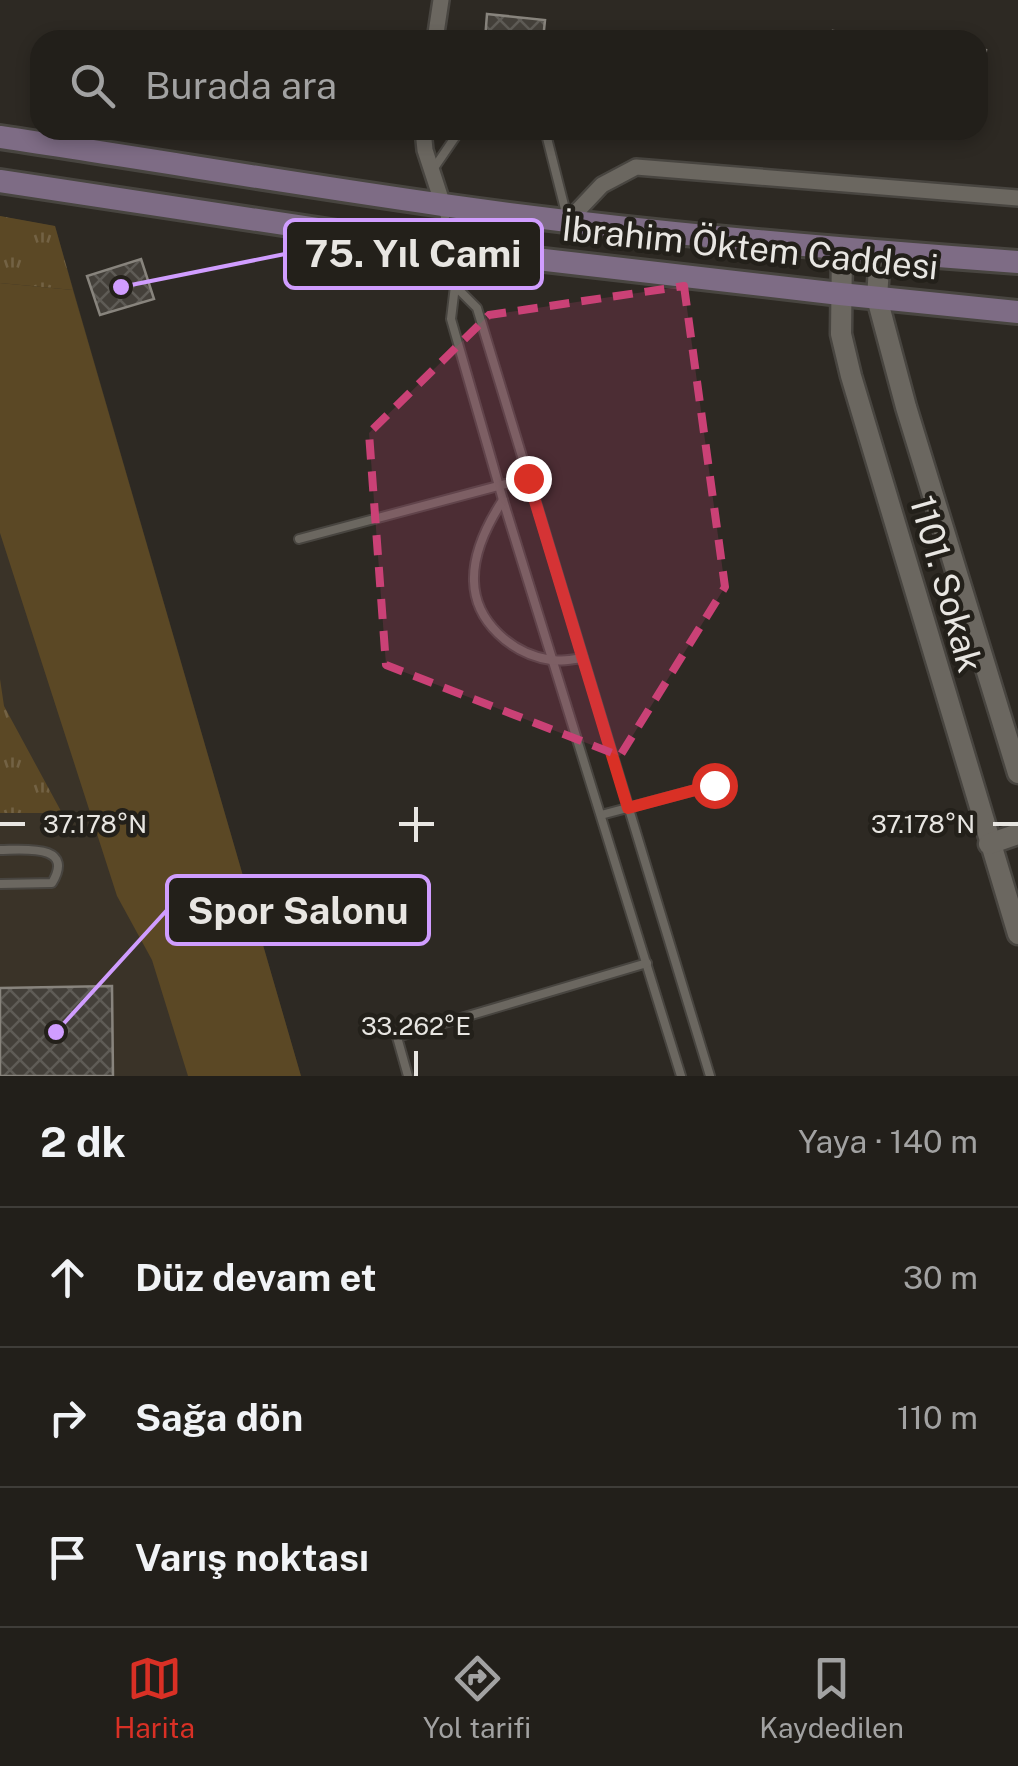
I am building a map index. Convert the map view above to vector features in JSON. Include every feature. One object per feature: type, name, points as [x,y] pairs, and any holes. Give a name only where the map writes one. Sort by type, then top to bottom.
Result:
[{"type":"main road","name":"İbrahim Öktem Caddesi","points":[[0,136],[568,221],[1018,262]]},
{"type":"main road","name":"İbrahim Öktem Caddesi","points":[[0,181],[449,249],[1018,312]]},
{"type":"street","points":[[436,30],[442,0]]},
{"type":"street","points":[[424,140],[443,205]]},
{"type":"street","points":[[568,221],[602,185],[636,167],[1018,198]]},
{"type":"street","name":"1101. Sokak","points":[[842,248],[841,334],[851,376],[1018,934]]},
{"type":"street","points":[[880,252],[877,298],[906,408],[1018,773]]},
{"type":"street","points":[[990,844],[1018,834]]},
{"type":"lane","points":[[432,171],[453,140]]},
{"type":"lane","points":[[548,140],[568,221]]},
{"type":"lane","points":[[443,205],[456,286],[451,319],[681,1076]]},
{"type":"lane","points":[[456,286],[477,308],[710,1076]]},
{"type":"lane","points":[[299,538],[528,478]]},
{"type":"lane","points":[[503,500],[490,520],[478,552],[474,578],[477,603],[505,640],[525,652],[554,661],[583,658]]},
{"type":"lane","points":[[601,815],[714,785]]},
{"type":"lane","points":[[0,850],[46,850],[54,855],[56,877],[52,884],[0,884]]},
{"type":"lane","points":[[408,1076],[397,1037],[646,963]]},
{"type":"highlighted area","points":[[684,286],[725,587],[620,756],[386,665],[369,433],[489,315]]},
{"type":"shaded area","points":[[0,216],[55,226],[301,1076],[0,1076]]},
{"type":"green space","points":[[0,216],[55,226],[73,290],[0,283]]},
{"type":"green space","points":[[0,283],[73,290],[301,1076],[188,1076],[152,960],[117,896],[0,533]]},
{"type":"green space","points":[[0,679],[4,706],[62,813],[0,813]]},
{"type":"building","points":[[487,14],[545,20],[544,30],[486,30]]},
{"type":"building","points":[[141,259],[154,299],[100,315],[87,276]]},
{"type":"building","points":[[112,986],[113,1076],[0,1076],[0,988]]},
{"type":"place","name":"75. Yıl Cami","points":[[121,287]]},
{"type":"place","name":"Spor Salonu","points":[[56,1032]]},
{"type":"route","points":[[528,478],[628,808],[714,785]]}]
